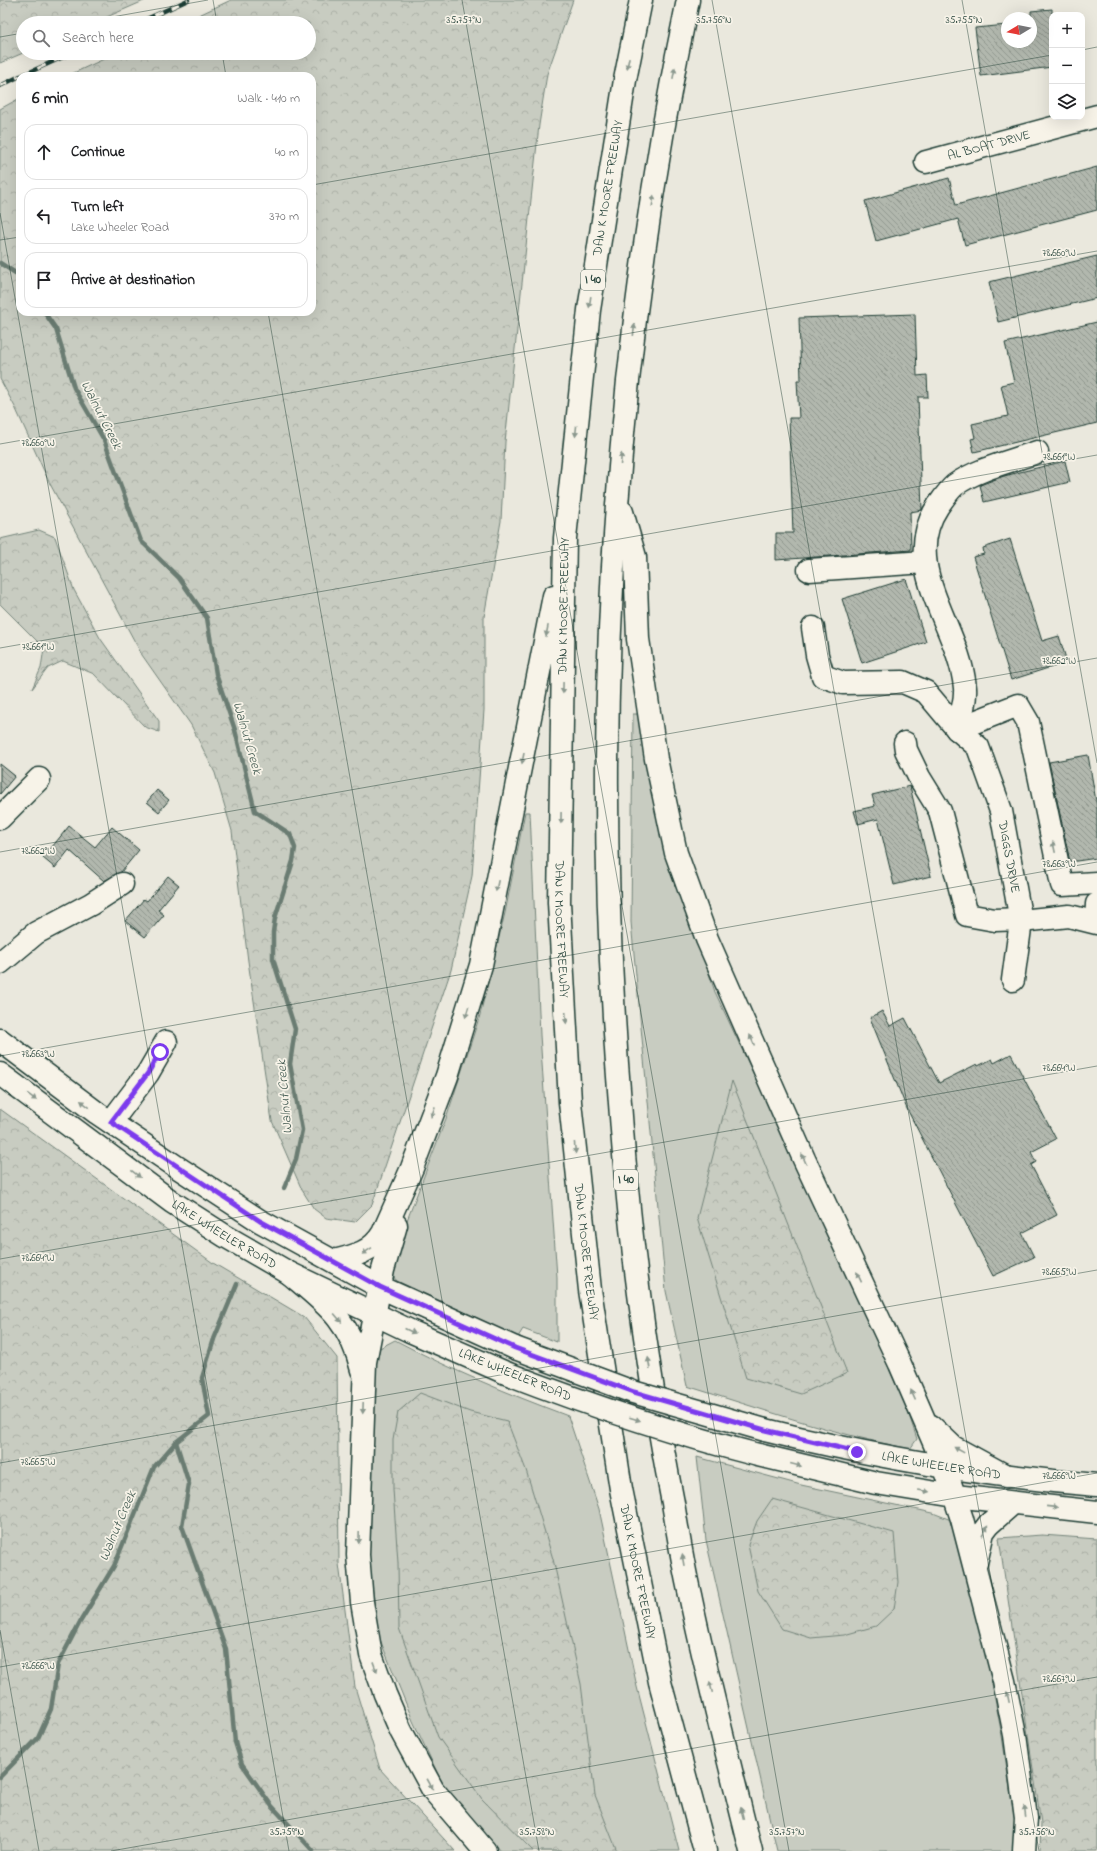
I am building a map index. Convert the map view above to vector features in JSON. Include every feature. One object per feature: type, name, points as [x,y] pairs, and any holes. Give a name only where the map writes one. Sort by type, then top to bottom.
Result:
[{"type":"main road","name":"DAN K MOORE FREEWAY","points":[[641,0],[625,80],[592,288],[565,538],[559,902],[570,1102],[589,1275],[621,1489],[660,1682],[705,1851]]},
{"type":"main road","name":"I 40","points":[[688,0],[660,148],[635,322],[618,498],[608,700],[606,829],[609,941],[624,1152],[635,1266],[657,1420],[689,1593],[751,1851]]},
{"type":"main road","name":"AL BOAT DRIVE","points":[[926,162],[1097,116]]},
{"type":"main road","points":[[957,729],[965,698],[962,668],[926,570],[926,532],[930,518],[955,485],[975,474],[1037,452]]},
{"type":"main road","points":[[618,498],[635,557],[638,639],[656,759],[676,853],[713,953],[804,1159],[924,1419],[945,1468],[975,1568],[1004,1681],[1015,1735],[1026,1818],[1024,1851]]},
{"type":"main road","points":[[334,1262],[361,1254],[378,1243],[412,1168],[447,1076],[481,965],[565,538]]},
{"type":"main road","points":[[808,570],[925,562]]},
{"type":"main road","name":"DIGGS DRIVE","points":[[813,628],[817,655],[823,676],[843,683],[903,682],[926,692],[957,729],[978,747],[1001,811],[1021,920],[1013,980]]},
{"type":"main road","points":[[957,729],[1018,705],[1028,722],[1035,762],[1062,885],[1097,883]]},
{"type":"main road","points":[[905,743],[919,777],[940,811],[968,915],[995,920],[1097,916]]},
{"type":"main road","points":[[0,818],[39,779]]},
{"type":"main road","points":[[0,963],[36,932],[91,904],[122,884]]},
{"type":"main road","name":"LAKE WHEELER ROAD","points":[[0,1040],[111,1122],[260,1221],[380,1287],[515,1348],[634,1392],[765,1430],[830,1446],[945,1468],[1097,1485]]},
{"type":"main road","points":[[111,1122],[148,1073],[166,1042]]},
{"type":"main road","name":"LAKE WHEELER ROAD","points":[[0,1074],[172,1202],[226,1236],[289,1273],[410,1331],[506,1373],[571,1398],[696,1439],[868,1481],[954,1496],[1097,1512]]},
{"type":"main road","points":[[412,1168],[380,1287],[365,1362],[358,1555],[362,1602],[371,1655],[385,1694],[401,1730],[433,1790],[485,1851]]},
{"type":"main road","points":[[289,1273],[327,1305],[340,1320],[354,1343],[364,1381]]},
{"type":"main road","points":[[924,1419],[953,1447],[1006,1476]]},
{"type":"main road","points":[[975,1568],[983,1532],[988,1524],[1014,1503]]},
{"type":"green space","points":[[0,0],[146,0],[109,16],[16,16],[16,56],[0,63]]},
{"type":"green space","points":[[231,0],[573,0],[547,74],[539,125],[505,442],[501,521],[484,617],[484,710],[472,876],[451,970],[372,1205],[355,1222],[326,1218],[314,1209],[302,1190],[272,1121],[248,961],[232,831],[215,773],[191,725],[142,655],[49,482],[15,407],[0,379],[0,109],[16,100],[16,316],[316,316],[316,72],[76,72],[102,60],[316,60],[316,16],[197,16]]},
{"type":"green space","points":[[39,530],[55,537],[74,590],[100,638],[159,721],[159,732],[145,727],[94,674],[63,661],[48,668],[32,689],[41,668],[44,648],[0,604],[0,539]]},
{"type":"green space","points":[[633,714],[639,714],[671,858],[715,992],[845,1269],[907,1409],[917,1439],[910,1449],[826,1429],[687,1386],[666,1291],[631,922]]},
{"type":"green space","points":[[525,812],[530,812],[540,1035],[557,1277],[557,1342],[523,1329],[518,1337],[397,1281],[392,1275],[401,1236],[447,1116],[480,1015],[505,913]]},
{"type":"green space","points":[[732,1081],[847,1373],[801,1394],[746,1378],[697,1218]]},
{"type":"green space","points":[[0,1109],[213,1263],[304,1317],[337,1358],[339,1564],[355,1687],[380,1769],[455,1851],[0,1851]]},
{"type":"green space","points":[[395,1340],[480,1381],[568,1416],[599,1509],[637,1687],[679,1851],[500,1851],[443,1785],[413,1721],[379,1637],[368,1554],[376,1350]]},
{"type":"green space","points":[[420,1393],[470,1412],[507,1421],[526,1470],[553,1559],[581,1684],[595,1795],[617,1851],[533,1851],[482,1799],[438,1737],[399,1628],[398,1563],[393,1489],[393,1440],[398,1412]]},
{"type":"green space","points":[[697,1457],[801,1485],[933,1513],[951,1520],[983,1636],[1002,1736],[1016,1829],[1015,1851],[777,1851],[706,1540]]},
{"type":"green space","points":[[772,1499],[894,1533],[898,1582],[894,1609],[876,1626],[844,1635],[811,1638],[782,1629],[758,1591],[748,1545],[757,1521]]},
{"type":"green space","points":[[1042,1535],[1097,1539],[1097,1851],[1040,1851],[1041,1823],[999,1538]]},
{"type":"building","points":[[1052,9],[1052,12],[1049,12],[1049,67],[981,76],[975,28],[1001,26],[1001,48],[1037,48],[1037,12],[1031,11]]},
{"type":"building","points":[[1097,167],[1097,210],[965,245],[958,219],[876,241],[865,201],[949,178],[956,205]]},
{"type":"building","points":[[1097,256],[1097,298],[998,322],[989,282]]},
{"type":"building","points":[[915,314],[917,376],[927,375],[928,397],[918,397],[922,510],[910,512],[911,550],[776,560],[776,533],[793,533],[789,418],[799,418],[797,380],[801,380],[799,318]]},
{"type":"building","points":[[1097,322],[1097,423],[974,452],[971,439],[975,438],[972,424],[1008,416],[1001,385],[1014,382],[1005,343]]},
{"type":"building","points":[[1065,461],[1070,482],[984,502],[980,485],[1004,476]]},
{"type":"building","points":[[1010,539],[1042,641],[1059,636],[1067,662],[1011,680],[973,557],[984,554],[983,548]]},
{"type":"building","points":[[906,579],[926,642],[862,663],[842,599]]},
{"type":"building","points":[[1088,755],[1097,807],[1097,858],[1070,862],[1049,762]]},
{"type":"building","points":[[0,764],[15,776],[0,794]]},
{"type":"building","points":[[910,786],[931,876],[894,885],[878,819],[858,824],[854,811],[875,806],[872,795]]},
{"type":"building","points":[[157,790],[169,800],[159,812],[147,802]]},
{"type":"building","points":[[69,826],[95,847],[112,827],[139,850],[121,872],[104,881],[69,850],[55,868],[43,858]]},
{"type":"building","points":[[168,876],[179,885],[158,910],[164,915],[145,937],[125,921],[144,899],[147,901]]},
{"type":"building","points":[[882,1011],[890,1026],[905,1018],[939,1083],[977,1064],[978,1066],[992,1059],[994,1063],[1011,1054],[1056,1139],[1031,1152],[1036,1162],[1031,1165],[1057,1215],[1022,1233],[1034,1257],[993,1276],[907,1109],[870,1018]]},
{"type":"waterway","name":"Walnut Creek","points":[[0,263],[16,273]]},
{"type":"waterway","name":"Walnut Creek","points":[[47,316],[56,329],[74,388],[104,440],[141,541],[179,578],[207,618],[216,674],[235,730],[255,811],[290,834],[295,848],[293,861],[275,918],[273,932],[273,959],[295,1029],[290,1064],[302,1130],[296,1159],[284,1188]]},
{"type":"waterway","name":"Walnut Creek","points":[[0,1777],[38,1738],[51,1709],[58,1664],[80,1622],[114,1566],[154,1467],[176,1442],[209,1416],[202,1378],[214,1339],[237,1284]]},
{"type":"waterway","points":[[176,1442],[189,1484],[182,1526],[226,1649],[235,1742],[242,1764],[271,1805],[313,1851]]},
{"type":"railway","points":[[153,16],[188,0]]},
{"type":"railway","points":[[30,72],[56,60]]},
{"type":"railway","points":[[0,86],[16,78]]},
{"type":"route","points":[[160,1052],[148,1073],[111,1122],[260,1221],[380,1287],[515,1348],[577,1372],[634,1392],[765,1430],[857,1452]]}]
